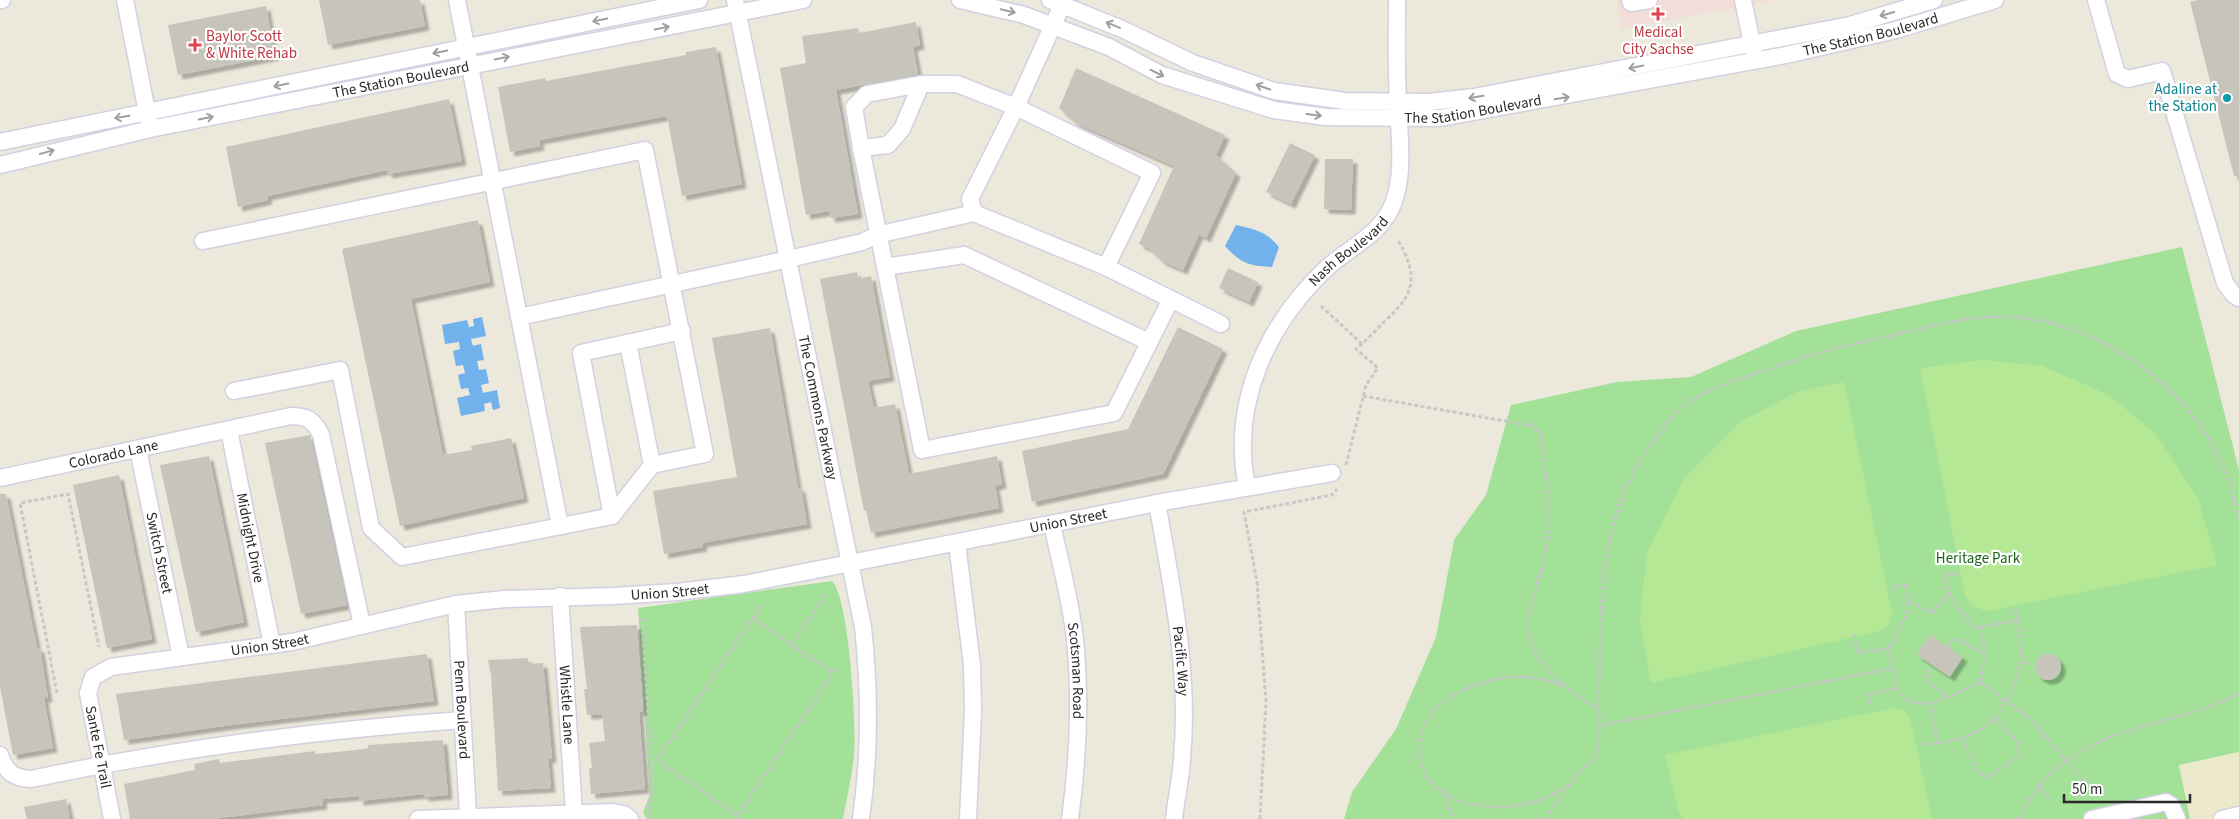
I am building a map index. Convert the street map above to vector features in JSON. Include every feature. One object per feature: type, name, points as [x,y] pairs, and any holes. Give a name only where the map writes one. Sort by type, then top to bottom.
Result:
[{"type":"street","points":[[125,0],[150,129]]},
{"type":"street","points":[[456,0],[560,526]]},
{"type":"street","name":"The Station Boulevard","points":[[0,142],[699,0]]},
{"type":"street","name":"The Station Boulevard","points":[[0,165],[150,129],[468,65],[736,6],[803,0]]},
{"type":"street","name":"The Station Boulevard","points":[[960,0],[1024,15],[1108,46],[1162,75],[1274,110],[1326,117],[1398,110],[1429,102],[1474,97],[1752,44],[1850,25],[1934,0]]},
{"type":"street","name":"Nash Boulevard","points":[[1247,487],[1241,451],[1242,431],[1250,389],[1258,368],[1284,320],[1314,280],[1330,265],[1377,230],[1386,218],[1398,186],[1397,0]]},
{"type":"street","points":[[1630,0],[1631,4],[1649,0]]},
{"type":"street","points":[[1743,0],[1755,61]]},
{"type":"street","name":"The Station Boulevard","points":[[1056,2],[1122,29],[1193,64],[1274,91],[1345,101],[1440,118],[1755,61],[1896,30],[1995,0]]},
{"type":"street","points":[[2096,0],[2118,74],[2128,79],[2162,71],[2225,283],[2233,294],[2239,298]]},
{"type":"street","points":[[974,214],[970,199],[1054,26],[1056,2]]},
{"type":"street","name":"The Commons Parkway","points":[[736,6],[851,563],[868,674],[867,773],[861,819]]},
{"type":"street","points":[[861,148],[888,145],[902,129],[921,84]]},
{"type":"street","points":[[1106,267],[1152,173],[1016,107],[957,84],[921,84],[867,94],[854,107],[877,235],[922,450],[1114,413],[1171,299]]},
{"type":"street","points":[[203,240],[645,150],[673,284],[705,454],[652,465],[612,516],[402,557],[370,528],[340,370],[234,391]]},
{"type":"street","points":[[519,317],[789,259],[862,242],[877,235],[974,214],[1106,267],[1221,324]]},
{"type":"street","points":[[885,267],[964,255],[1149,342]]},
{"type":"street","points":[[612,516],[581,353],[682,331]]},
{"type":"street","points":[[628,343],[652,465]]},
{"type":"street","name":"Colorado Lane","points":[[0,478],[291,416],[311,419],[317,425],[321,435],[362,625]]},
{"type":"street","name":"Midnight Drive","points":[[229,430],[272,644]]},
{"type":"street","name":"Switch Street","points":[[138,449],[181,657]]},
{"type":"street","name":"Union Street","points":[[93,676],[111,667],[316,637],[456,604],[504,599],[677,592],[744,584],[1157,503],[1247,487],[1339,475]]},
{"type":"street","name":"Pacific Way","points":[[1157,503],[1173,589],[1183,686],[1182,758],[1174,819]]},
{"type":"street","name":"Scotsman Road","points":[[1052,524],[1075,640],[1078,683],[1076,773],[1070,819]]},
{"type":"street","points":[[956,543],[972,675],[973,711],[968,819]]},
{"type":"street","name":"Whistle Lane","points":[[560,596],[574,813]]},
{"type":"street","name":"Penn Boulevard","points":[[456,604],[468,816]]},
{"type":"street","name":"Sante Fe Trail","points":[[93,676],[88,693],[112,819]]},
{"type":"street","points":[[0,755],[4,767],[11,775],[31,779],[195,749],[324,731],[462,720]]},
{"type":"street","points":[[2092,819],[2166,802],[2171,805],[2177,819]]},
{"type":"street","points":[[418,819],[613,812],[624,814],[630,819]]},
{"type":"street","points":[[2222,819],[2239,815]]},
{"type":"path","points":[[1260,819],[1266,701],[1257,582],[1244,512],[1332,495],[1366,385],[1378,368],[1356,349],[1399,309],[1408,297],[1411,283],[1409,268],[1406,254],[1398,240]]},
{"type":"path","points":[[1321,306],[1362,344]]},
{"type":"path","points":[[1545,819],[1568,786],[1598,752],[1603,574],[1611,529],[1627,481],[1653,441],[1680,408],[1716,388],[1824,350],[1951,322],[1990,317],[2028,319],[2072,329],[2113,348],[2149,373],[2183,404],[2214,447],[2235,503],[2239,520]]},
{"type":"path","points":[[1363,396],[1533,426],[1541,435],[1548,530],[1543,571],[1528,619],[1532,647],[1538,658],[1562,685]]},
{"type":"path","points":[[57,693],[20,503],[68,494],[99,647]]},
{"type":"path","points":[[1959,573],[1944,575],[1948,594],[1960,612],[1976,628],[2018,620]]},
{"type":"path","points":[[1892,587],[1905,585],[1910,602],[1909,610],[1889,648],[1900,696],[1912,703],[1930,702],[1949,697],[1979,681],[1984,668],[1985,644],[1980,627]]},
{"type":"path","points":[[1910,602],[1932,613],[1948,594]]},
{"type":"path","points":[[792,645],[826,595]]},
{"type":"path","points":[[652,767],[761,606]]},
{"type":"path","points":[[1923,744],[1938,744],[1962,739],[1994,718],[2002,709],[2014,688],[2023,649],[2015,608]]},
{"type":"path","points":[[642,618],[654,790],[647,809],[652,819]]},
{"type":"path","points":[[753,618],[833,673]]},
{"type":"path","points":[[1854,634],[1858,653],[1889,648]]},
{"type":"path","points":[[1948,647],[1952,640],[1960,640],[1984,654]]},
{"type":"path","points":[[2020,661],[2033,666]]},
{"type":"path","points":[[657,760],[736,817],[836,668]]},
{"type":"path","points":[[1598,726],[1894,668]]},
{"type":"path","points":[[1931,669],[1927,674],[1928,682],[1949,697]]},
{"type":"path","points":[[1568,786],[1533,802],[1508,806],[1476,806],[1450,798],[1428,779],[1421,764],[1418,750],[1421,735],[1428,720],[1439,708],[1466,690],[1486,682],[1513,677],[1546,680],[1562,685],[1598,708]]},
{"type":"path","points":[[1979,681],[2026,715],[2094,791]]},
{"type":"path","points":[[1870,705],[1868,694],[1897,688]]},
{"type":"path","points":[[2019,819],[2028,799],[2038,786],[2066,758],[2119,732],[2212,707],[2239,694]]},
{"type":"path","points":[[1930,702],[1938,744]]},
{"type":"path","points":[[1962,739],[1977,772],[1989,777],[2020,756],[2016,740],[1994,718]]},
{"type":"path","points":[[2038,786],[2050,800]]},
{"type":"path","points":[[1445,794],[1453,819]]},
{"type":"shaded area","name":"Medical City Sachse","points":[[1617,0],[1774,0],[1621,29]]},
{"type":"shaded area","points":[[2239,752],[2239,819],[2190,819],[2179,765]]},
{"type":"green space","name":"Heritage Park","points":[[2182,247],[2239,470],[2239,752],[2179,765],[2190,819],[1344,819],[1352,792],[1396,729],[1436,637],[1454,540],[1486,495],[1511,405],[1617,382],[1691,377],[1796,331]]},
{"type":"green space","points":[[1983,360],[2042,366],[2109,395],[2156,434],[2198,498],[2217,565],[1987,611],[1971,606],[1965,595],[1920,368]]},
{"type":"green space","points":[[1844,382],[1892,613],[1888,626],[1876,632],[1651,683],[1640,620],[1647,552],[1683,480],[1740,422],[1797,392]]},
{"type":"green space","points":[[832,581],[838,592],[843,611],[853,692],[854,755],[843,819],[647,819],[643,813],[650,794],[638,608]]},
{"type":"green space","points":[[1894,708],[1906,711],[1911,722],[1932,819],[1683,819],[1678,810],[1665,755]]},
{"type":"water","points":[[1236,225],[1260,232],[1279,247],[1272,267],[1245,263],[1225,246]]},
{"type":"water","points":[[482,317],[486,336],[471,339],[473,346],[481,344],[484,360],[477,361],[479,370],[486,369],[489,383],[481,385],[483,393],[497,390],[500,408],[493,410],[491,402],[484,404],[485,411],[461,416],[457,398],[470,395],[468,388],[461,389],[458,375],[465,373],[463,365],[456,366],[453,351],[460,349],[459,342],[445,344],[442,325],[467,320],[469,327],[474,326],[473,319]]},
{"type":"building","points":[[319,0],[420,0],[425,26],[328,45]]},
{"type":"building","name":"Adaline at the Station","points":[[2198,0],[2239,0],[2239,176],[2234,176],[2190,2]]},
{"type":"building","points":[[266,6],[275,56],[178,75],[168,25]]},
{"type":"building","points":[[916,22],[920,45],[913,47],[918,74],[836,90],[858,214],[831,218],[829,211],[806,215],[780,68],[806,63],[802,36],[858,28],[859,33]]},
{"type":"building","points":[[716,47],[742,184],[682,196],[667,116],[539,140],[540,146],[510,152],[498,87],[545,78],[546,81],[686,55],[686,52]]},
{"type":"building","points":[[1076,68],[1225,135],[1216,155],[1236,173],[1206,238],[1199,234],[1183,270],[1162,261],[1148,248],[1139,244],[1174,166],[1076,123],[1059,108]]},
{"type":"building","points":[[449,99],[462,161],[388,174],[387,170],[267,196],[268,200],[238,207],[226,147]]},
{"type":"building","points":[[1290,143],[1315,155],[1291,204],[1266,192]]},
{"type":"building","points":[[1325,159],[1353,159],[1351,210],[1324,209]]},
{"type":"building","points":[[478,220],[490,282],[411,299],[443,455],[472,450],[471,446],[511,438],[524,498],[400,526],[342,249]]},
{"type":"building","points":[[1228,268],[1258,282],[1249,302],[1219,288]]},
{"type":"building","points":[[857,272],[858,279],[871,276],[890,377],[868,381],[874,408],[895,404],[909,474],[997,456],[1002,484],[995,486],[999,508],[871,533],[866,510],[864,511],[820,279]]},
{"type":"building","points":[[1178,327],[1223,349],[1163,474],[1032,502],[1022,451],[1128,429]]},
{"type":"building","points":[[770,328],[798,488],[801,488],[807,524],[702,543],[703,547],[664,554],[653,491],[737,477],[712,338]]},
{"type":"building","points":[[310,435],[347,605],[301,614],[265,443]]},
{"type":"building","points":[[209,456],[244,622],[196,632],[160,465]]},
{"type":"building","points":[[119,475],[152,639],[107,648],[73,485]]},
{"type":"building","points":[[0,494],[6,494],[37,648],[40,648],[48,698],[44,698],[53,748],[13,755],[0,687]]},
{"type":"building","points":[[637,625],[643,711],[639,712],[645,789],[591,794],[589,768],[592,768],[589,743],[605,741],[602,714],[587,715],[584,689],[587,689],[580,627]]},
{"type":"building","points":[[1930,635],[1963,657],[1950,677],[1917,655]]},
{"type":"building","points":[[427,654],[434,701],[231,725],[124,740],[116,694]]},
{"type":"building","points":[[2048,654],[2057,658],[2061,667],[2057,676],[2048,680],[2039,676],[2035,667],[2039,658]]},
{"type":"building","points":[[528,658],[528,664],[543,663],[552,758],[548,759],[551,788],[498,791],[491,675],[488,660]]},
{"type":"building","points":[[443,740],[448,795],[424,797],[424,794],[359,801],[359,796],[322,799],[323,805],[211,819],[130,819],[124,784],[195,770],[194,764],[219,759],[220,763],[315,751],[315,754],[356,750],[368,748],[368,745]]},
{"type":"building","points":[[66,799],[70,819],[27,819],[24,807]]},
{"type":"place","name":"Medical City Sachse","points":[[1658,14]]},
{"type":"place","name":"Baylor Scott & White Rehab","points":[[195,45]]},
{"type":"place","name":"Adaline at the Station","points":[[2227,98]]}]
